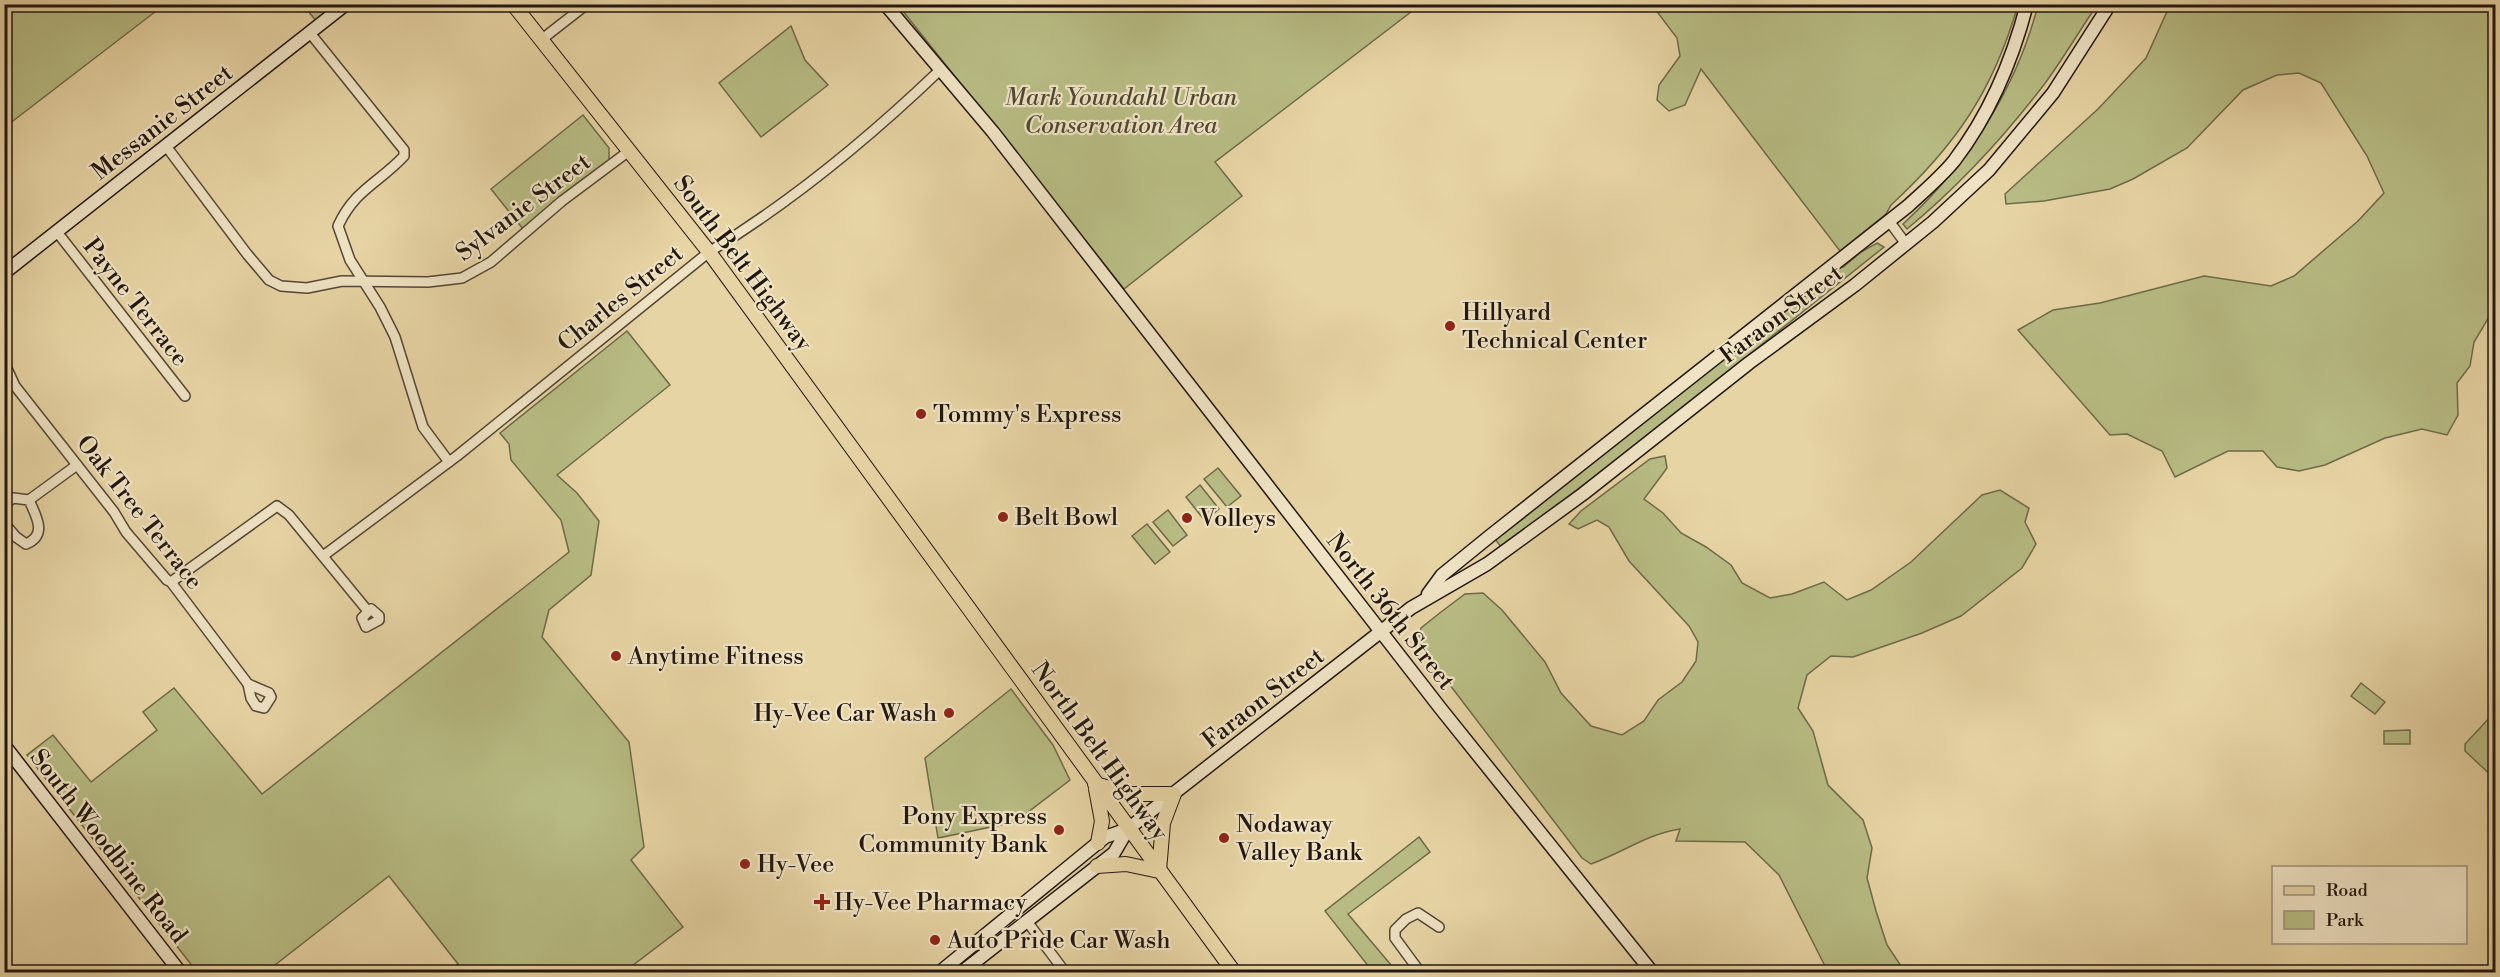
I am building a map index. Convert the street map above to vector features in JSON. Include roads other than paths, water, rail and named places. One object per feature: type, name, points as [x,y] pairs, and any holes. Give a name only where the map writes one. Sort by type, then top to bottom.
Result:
[{"type":"main road","name":"Messanie Street","points":[[4,273],[346,4]]},
{"type":"main road","name":"South Belt Highway","points":[[513,4],[709,252],[930,555]]},
{"type":"main road","name":"North 36th Street","points":[[885,4],[993,132],[1382,633],[1652,972]]},
{"type":"main road","name":"Faraon Street","points":[[1423,600],[1442,575],[1889,221],[1940,177],[1984,117],[2006,71],[2027,4]]},
{"type":"main road","name":"Faraon Street","points":[[940,972],[1105,837],[1128,829],[1423,600],[1487,564],[1583,494],[1906,244],[1989,170],[2053,93],[2110,4]]},
{"type":"main road","name":"North Belt Highway","points":[[930,555],[1234,972]]},
{"type":"main road","name":"South Woodbine Road","points":[[4,745],[180,972]]},
{"type":"main road","points":[[1097,866],[1126,864],[1159,871],[1163,823],[1174,794],[1131,795],[1095,784],[1102,821],[1098,843]]},
{"type":"main road","name":"Faraon Street","points":[[962,972],[976,968],[1026,920],[1114,853],[1128,829]]},
{"type":"street","points":[[541,40],[586,4]]},
{"type":"street","points":[[310,33],[404,150],[404,156],[398,162],[363,189],[346,209],[338,226],[343,245],[395,337],[423,427],[448,462]]},
{"type":"street","name":"Charles Street","points":[[323,556],[448,462],[709,252],[738,234],[831,166],[940,70]]},
{"type":"street","name":"Sylvanie Street","points":[[166,146],[269,280],[281,286],[307,288],[342,281],[428,282],[462,278],[491,262],[562,201],[629,151]]},
{"type":"street","points":[[1889,221],[1906,244]]},
{"type":"street","name":"Payne Terrace","points":[[57,232],[185,396]]},
{"type":"street","name":"Oak Tree Terrace","points":[[4,362],[9,368],[15,386],[114,512],[126,532],[171,582],[248,684]]},
{"type":"street","points":[[4,504],[13,498],[29,500],[77,465]]},
{"type":"street","points":[[4,523],[16,537],[26,544],[31,542],[40,528],[29,500]]},
{"type":"street","points":[[171,582],[277,506],[289,515],[367,610]]},
{"type":"street","points":[[1420,972],[1395,938],[1395,930],[1406,919],[1418,913],[1439,927]]},
{"type":"street","points":[[1026,920],[1065,972]]},
{"type":"place","name":"Hillyard Technical Center","points":[[1450,326]]},
{"type":"place","name":"Tommy's Express","points":[[921,414]]},
{"type":"place","name":"Belt Bowl","points":[[1003,517]]},
{"type":"place","name":"Volleys","points":[[1187,518]]},
{"type":"place","name":"Anytime Fitness","points":[[616,656]]},
{"type":"place","name":"Hy-Vee Car Wash","points":[[949,713]]},
{"type":"place","name":"Pony Express Community Bank","points":[[1059,830]]},
{"type":"place","name":"Nodaway Valley Bank","points":[[1224,838]]},
{"type":"place","name":"Hy-Vee","points":[[745,864]]},
{"type":"place","name":"Hy-Vee Pharmacy","points":[[822,902]]},
{"type":"place","name":"Auto Pride Car Wash","points":[[935,940]]},
{"type":"park label","name":"Mark Youndahl Urban Conservation Area","points":[[1121,111]]}]
